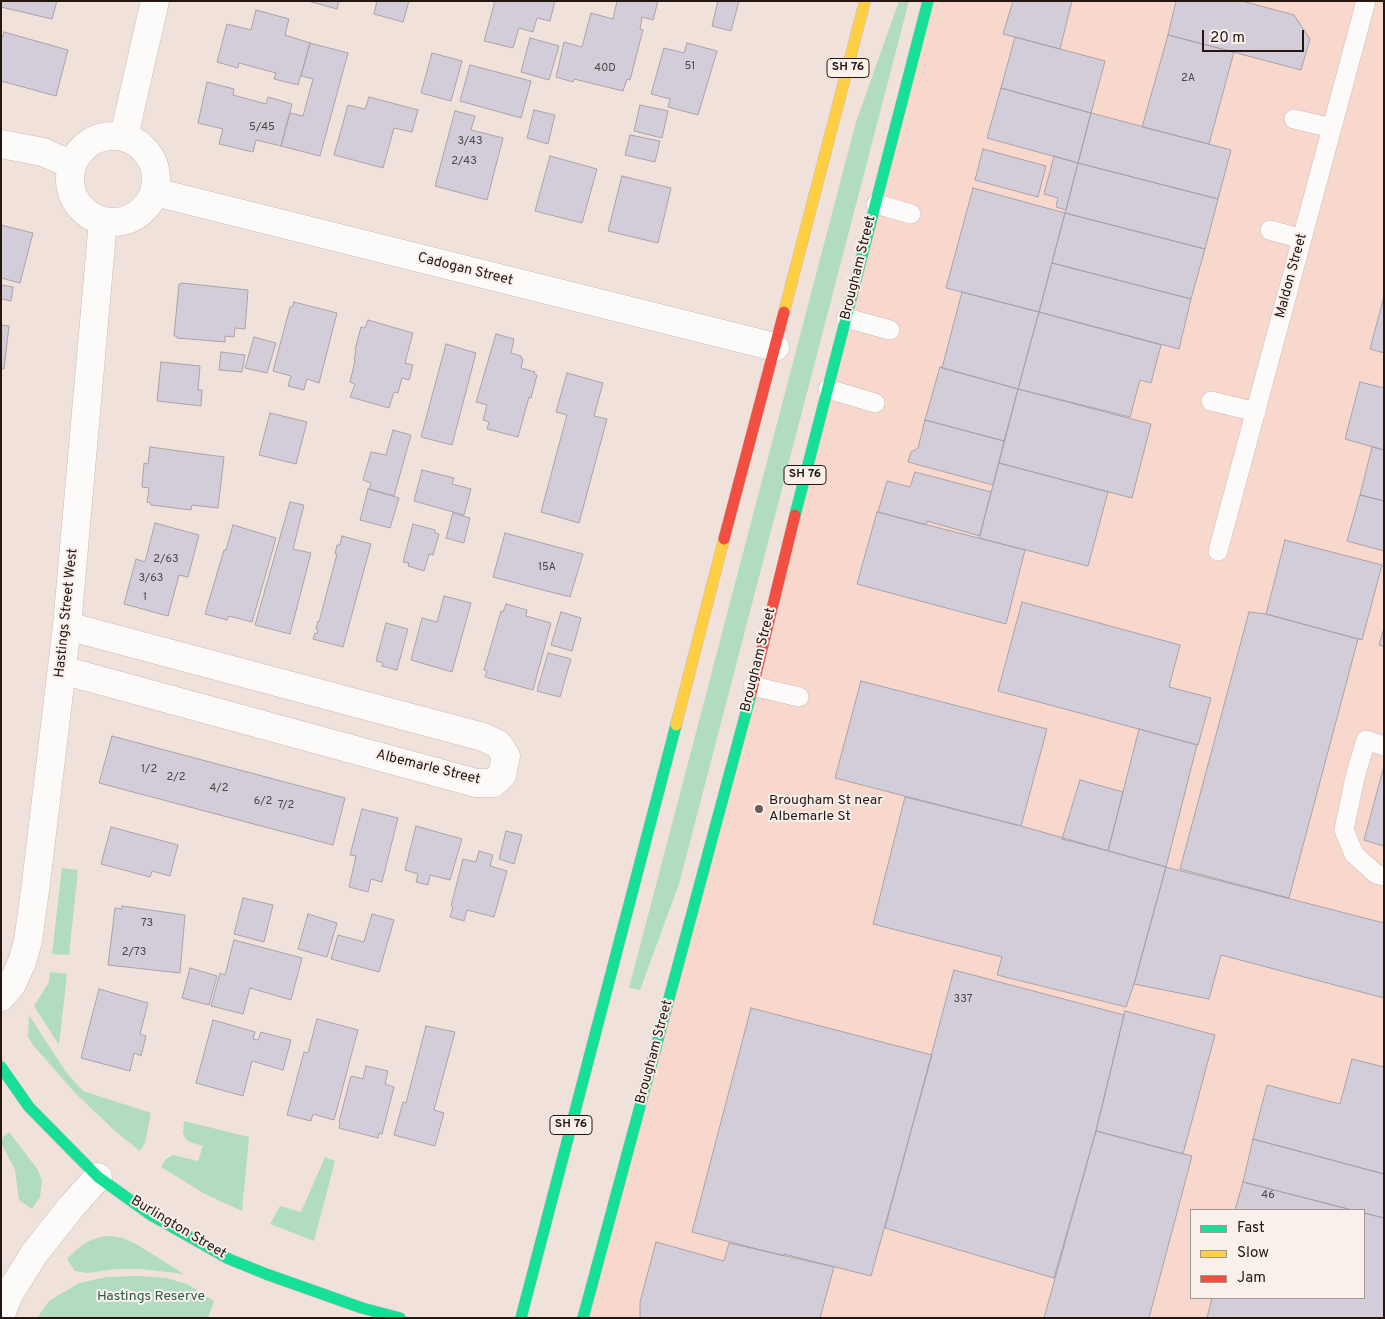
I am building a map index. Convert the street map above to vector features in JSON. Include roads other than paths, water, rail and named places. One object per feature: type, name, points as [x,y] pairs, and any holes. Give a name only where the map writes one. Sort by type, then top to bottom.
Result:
[{"type":"main road","name":"SH 76","points":[[520,1318],[865,1]]},
{"type":"main road","name":"Brougham Street","points":[[583,1318],[753,686],[788,541],[928,1]]},
{"type":"main road","name":"Burlington Street","points":[[1,1067],[29,1107],[98,1177],[151,1215],[229,1258],[266,1274],[354,1305],[400,1318]]},
{"type":"street","points":[[124,136],[155,1]]},
{"type":"street","points":[[105,136],[124,136],[134,140],[146,150],[154,162],[157,177],[155,192],[143,210],[134,216],[124,221],[103,220],[90,215],[79,206],[72,193],[70,179],[72,165],[79,152],[91,141],[105,136]]},
{"type":"street","points":[[1,144],[43,152],[72,165]]},
{"type":"street","name":"Cadogan Street","points":[[155,192],[775,347]]},
{"type":"street","name":"Hastings Street West","points":[[1,998],[12,984],[22,962],[28,941],[67,626],[103,220]]},
{"type":"street","name":"Albemarle Street","points":[[62,670],[476,783],[493,783],[502,775],[506,756],[498,744],[483,737],[67,626]]},
{"type":"street","points":[[328,742],[339,699]]},
{"type":"street","points":[[1,1314],[8,1294],[34,1254],[71,1207],[98,1177]]},
{"type":"lane","name":"Maldon Street","points":[[1218,551],[1366,1]]},
{"type":"lane","points":[[1294,119],[1332,128]]},
{"type":"lane","points":[[876,204],[911,214]]},
{"type":"lane","points":[[1270,230],[1302,239]]},
{"type":"lane","points":[[846,318],[890,330]]},
{"type":"lane","points":[[828,389],[875,403]]},
{"type":"lane","points":[[1211,402],[1256,412]]},
{"type":"lane","points":[[753,686],[798,697]]},
{"type":"lane","points":[[1384,746],[1366,740],[1355,777],[1344,830],[1354,854],[1376,874],[1384,876]]},
{"type":"place","name":"Brougham St near Albemarle St","points":[[759,809]]},
{"type":"park label","name":"Hastings Reserve","points":[[151,1297]]}]
